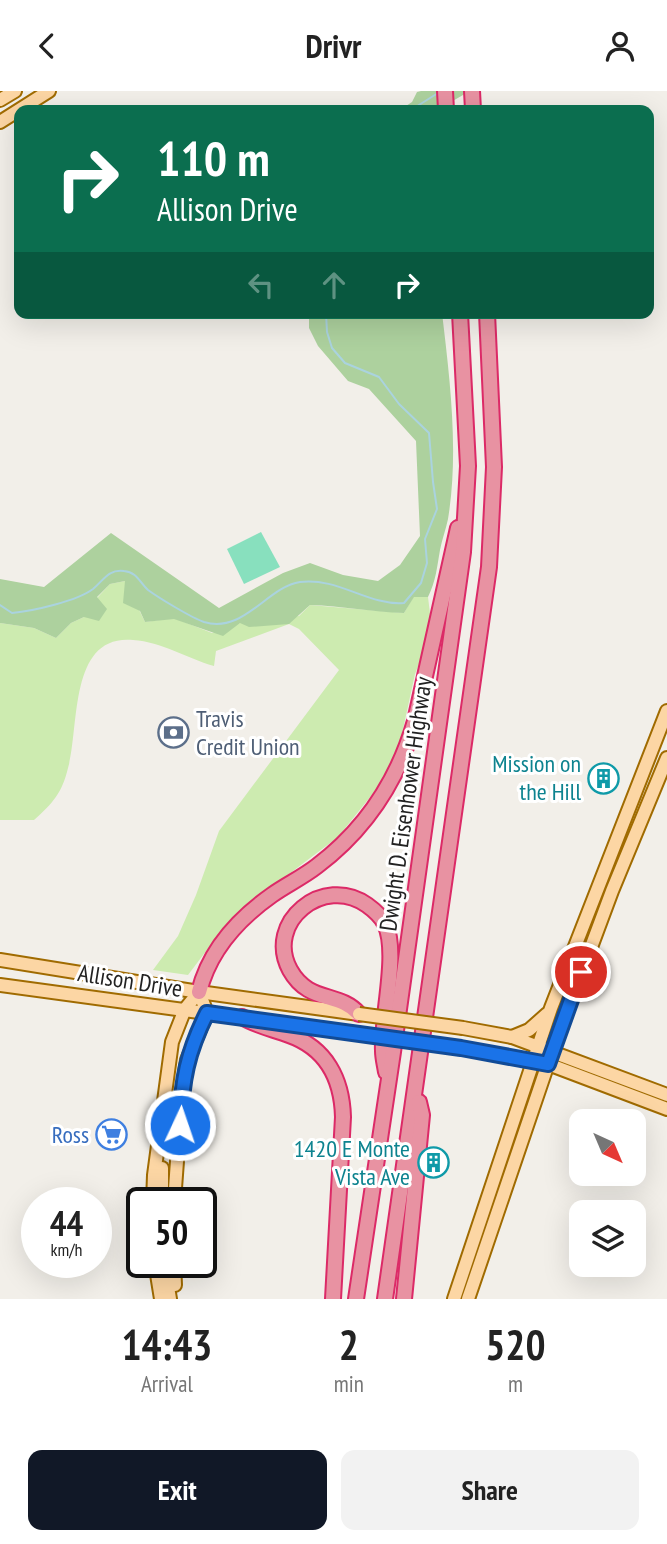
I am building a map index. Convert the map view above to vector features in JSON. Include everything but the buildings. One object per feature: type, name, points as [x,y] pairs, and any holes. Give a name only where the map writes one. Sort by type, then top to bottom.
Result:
[{"type":"highway","name":"Dwight D. Eisenhower Highway","points":[[356,1299],[463,552],[468,467],[460,319]]},
{"type":"highway","name":"Dwight D. Eisenhower Highway","points":[[385,1299],[488,567],[494,467],[487,319]]},
{"type":"highway","points":[[199,992],[211,960],[231,931],[256,907],[316,868],[339,847],[368,817],[393,777],[408,745],[415,721],[466,496]]},
{"type":"highway","points":[[359,1014],[351,1005],[321,997],[308,990],[290,970],[286,959],[285,939],[290,922],[300,909],[313,899],[331,894],[345,895],[376,911],[384,923],[389,942],[383,1050],[387,1081]]},
{"type":"highway","points":[[242,1017],[256,1025],[303,1041],[321,1055],[336,1075],[342,1097],[343,1117],[332,1299]]},
{"type":"highway","points":[[404,1299],[422,1115],[416,1082]]},
{"type":"main road","points":[[0,100],[15,91]]},
{"type":"main road","points":[[27,105],[49,91]]},
{"type":"main road","points":[[454,1299],[551,1008],[667,711]]},
{"type":"main road","points":[[468,1299],[550,1058],[612,891],[667,758]]},
{"type":"main road","name":"Allison Drive","points":[[0,960],[512,1037],[538,1046],[550,1058],[667,1109]]},
{"type":"main road","name":"Allison Drive","points":[[0,985],[461,1048],[532,1062],[550,1058],[667,1095]]},
{"type":"main road","points":[[154,1187],[172,1042],[185,1009],[199,992],[207,1013],[187,1060],[181,1093],[175,1187]]},
{"type":"main road","points":[[512,1037],[539,1023],[551,1008]]},
{"type":"main road","points":[[156,1155],[162,1164],[162,1187]]},
{"type":"main road","points":[[494,1226],[489,1217],[497,1191],[496,1177]]},
{"type":"main road","points":[[475,1280],[474,1263],[485,1233],[481,1220]]},
{"type":"main road","points":[[158,1278],[161,1299]]},
{"type":"main road","points":[[167,1278],[170,1299]]},
{"type":"main road","points":[[175,1278],[177,1299]]},
{"type":"green space","points":[[470,91],[446,105],[408,105],[417,92]]},
{"type":"green space","points":[[309,319],[443,319],[450,390],[453,468],[448,519],[435,580],[428,597],[414,597],[404,613],[310,605],[289,624],[249,627],[240,623],[223,636],[174,619],[145,622],[140,611],[123,603],[125,581],[110,584],[97,597],[107,609],[99,621],[84,617],[71,623],[56,638],[34,628],[0,623],[0,579],[44,587],[111,533],[219,608],[283,573],[310,563],[343,575],[378,581],[400,565],[420,536],[416,441],[369,389],[348,381],[318,346],[309,328]]},
{"type":"green space","points":[[261,532],[280,567],[244,584],[227,549]]},
{"type":"green space","points":[[125,581],[145,622],[174,618],[212,633],[240,623],[299,616],[310,605],[404,613],[414,596],[428,597],[432,630],[415,674],[395,766],[338,837],[277,883],[219,934],[188,975],[153,970],[178,936],[219,831],[339,670],[299,629],[289,624],[216,651],[214,666],[144,641],[112,642],[97,652],[87,667],[81,686],[68,768],[56,797],[34,820],[0,820],[0,623],[34,628],[56,638],[71,623],[84,617],[110,584]]},
{"type":"waterway","points":[[419,105],[438,93]]},
{"type":"waterway","points":[[0,605],[12,613],[54,605],[77,598],[93,589],[110,573],[119,571],[132,573],[148,590],[167,603],[204,622],[218,624],[243,616],[277,592],[300,582],[327,584],[378,600],[404,603],[421,583],[427,563],[425,539],[437,509],[429,433],[399,404],[379,377],[345,363],[332,348],[326,319]]},
{"type":"place","name":"Travis Credit Union","points":[[173,733]]},
{"type":"place","name":"Mission on the Hill","points":[[604,778]]},
{"type":"place","name":"Ross","points":[[112,1135]]},
{"type":"place","name":"1420 E Monte Vista Ave","points":[[433,1163]]},
{"type":"route","points":[[180,1125],[181,1093],[187,1060],[207,1013],[461,1048],[548,1064],[581,972]]}]
